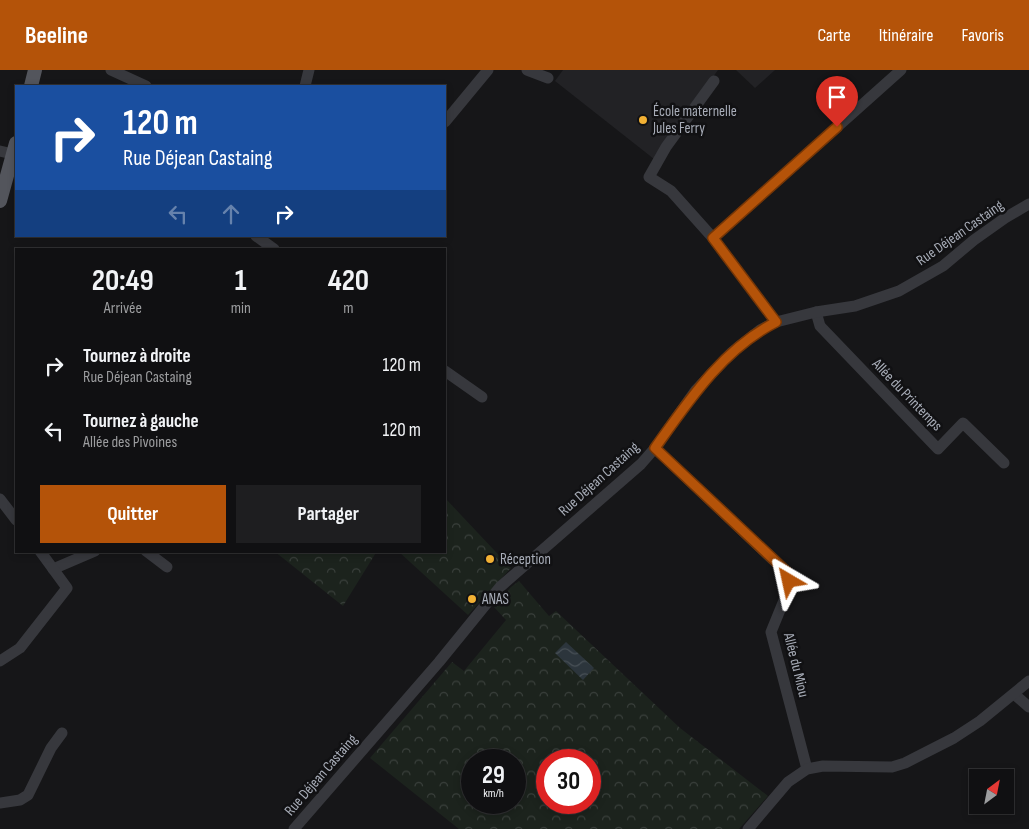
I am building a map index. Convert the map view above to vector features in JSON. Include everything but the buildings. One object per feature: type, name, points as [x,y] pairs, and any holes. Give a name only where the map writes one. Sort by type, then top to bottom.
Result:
[{"type":"main road","points":[[31,85],[35,70]]},
{"type":"main road","points":[[0,201],[10,150]]},
{"type":"street","points":[[111,70],[144,85]]},
{"type":"street","points":[[305,85],[309,70]]},
{"type":"street","points":[[446,121],[488,70]]},
{"type":"street","points":[[527,70],[548,78]]},
{"type":"street","points":[[713,238],[901,70]]},
{"type":"street","points":[[714,81],[666,147],[649,177],[671,191],[713,238],[776,322]]},
{"type":"street","name":"Rue Déjean Castaing","points":[[294,829],[500,587],[641,464],[655,448],[696,390],[732,352],[760,330],[776,322],[816,312],[855,306],[899,291],[944,266],[974,240],[1029,204]]},
{"type":"street","points":[[257,237],[273,248]]},
{"type":"street","name":"Allée du Printemps","points":[[816,312],[820,326],[938,449],[963,423],[1004,462]]},
{"type":"street","points":[[446,372],[482,397]]},
{"type":"street","name":"Allée du Miou","points":[[655,448],[787,572],[789,588],[771,632],[806,769]]},
{"type":"street","points":[[0,499],[15,519]]},
{"type":"street","points":[[0,661],[20,648],[68,588],[41,553]]},
{"type":"street","points":[[53,569],[90,553]]},
{"type":"street","points":[[149,553],[167,567]]},
{"type":"street","points":[[748,829],[788,782],[806,769],[824,766],[892,767],[905,763],[954,738],[980,722],[1029,681]]},
{"type":"street","points":[[1014,694],[1029,707]]},
{"type":"street","points":[[0,803],[20,800],[28,795],[51,748],[62,733]]},
{"type":"shaded area","name":"École maternelle Jules Ferry","points":[[563,70],[718,70],[654,159],[555,81]]},
{"type":"shaded area","points":[[736,70],[775,70],[755,88]]},
{"type":"green space","points":[[446,499],[511,568],[468,615],[400,553],[446,553]]},
{"type":"green space","points":[[277,553],[376,553],[343,606]]},
{"type":"green space","points":[[519,581],[549,616],[556,611],[680,728],[768,796],[739,829],[459,829],[370,758],[452,662],[464,671],[506,620],[494,607],[511,587]]},
{"type":"water","points":[[566,642],[594,668],[583,680],[555,653]]},
{"type":"place","name":"École maternelle Jules Ferry","points":[[643,120]]},
{"type":"place","name":"Réception","points":[[490,559]]},
{"type":"place","name":"ANAS","points":[[472,599]]},
{"type":"route","points":[[789,581],[787,572],[655,448],[696,390],[732,352],[760,330],[776,322],[713,238],[837,127]]}]
